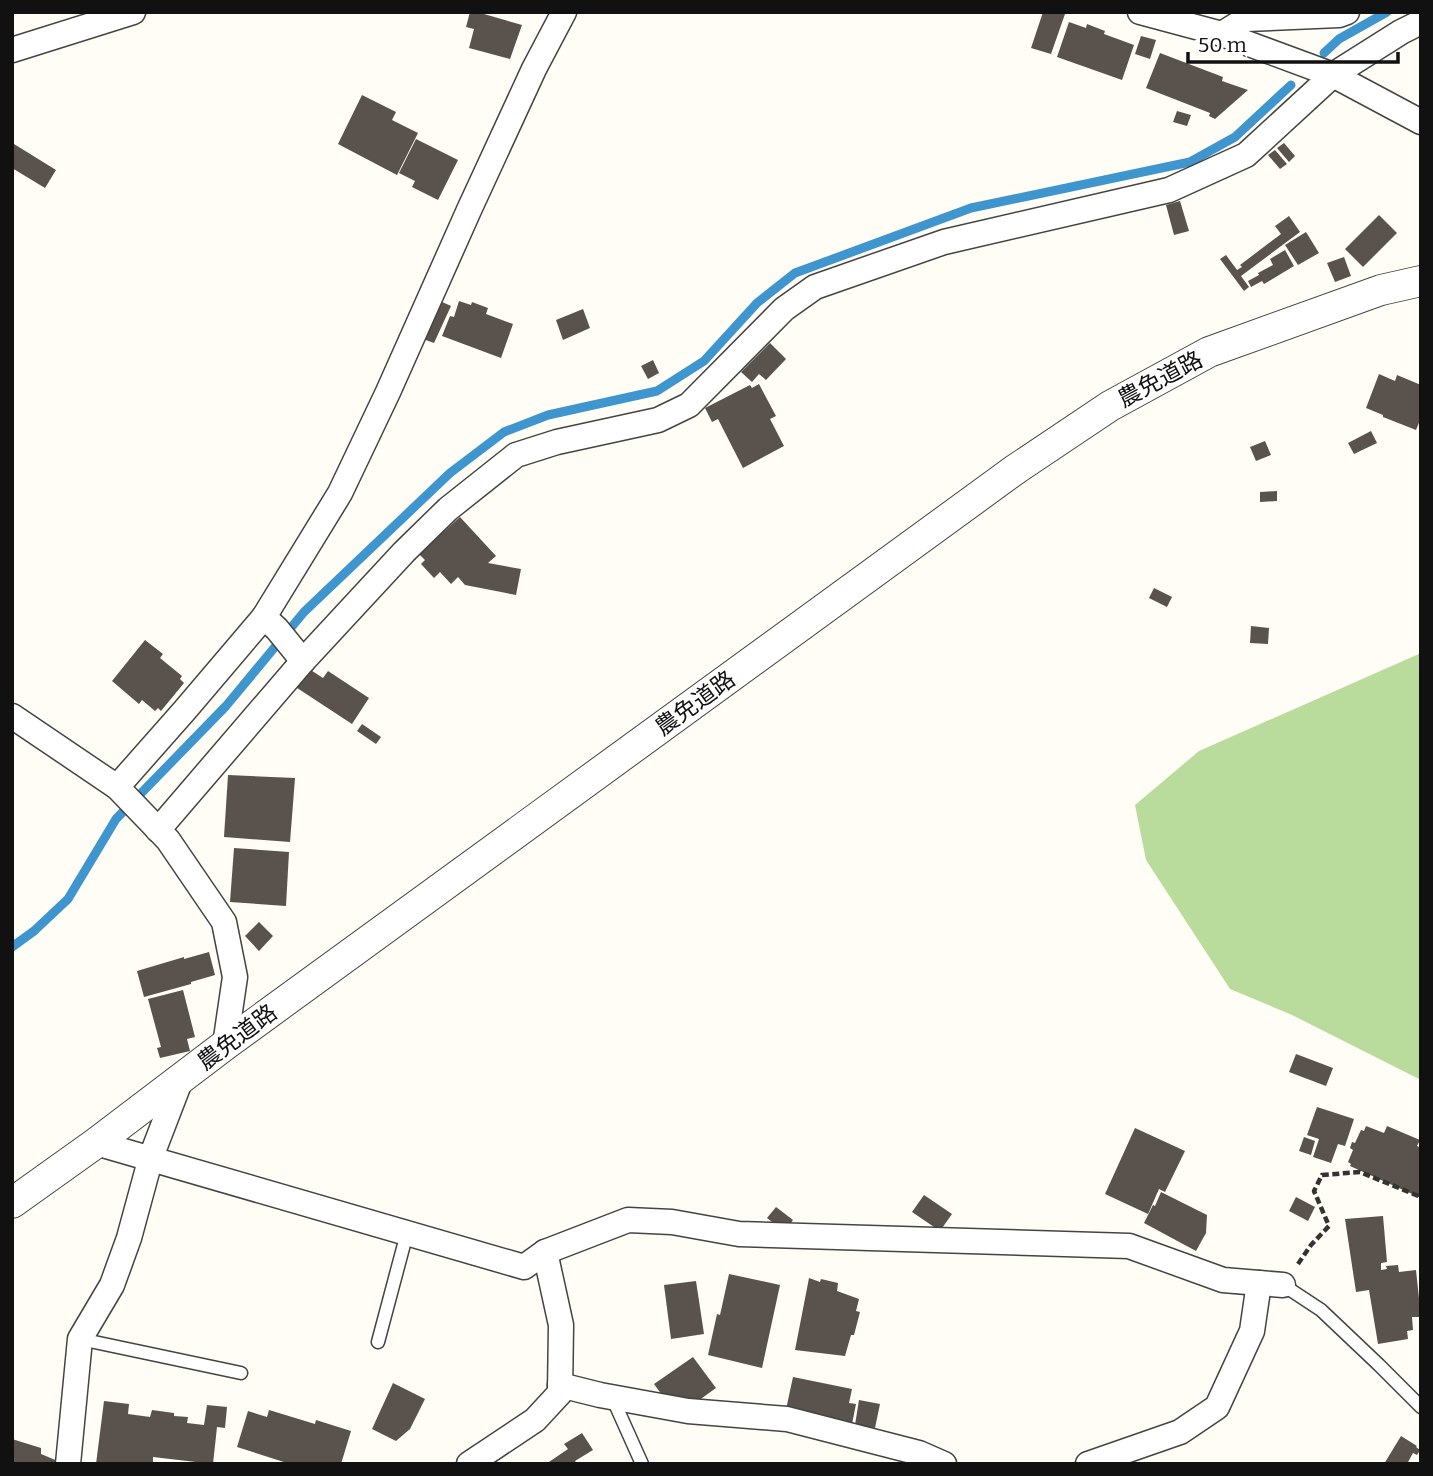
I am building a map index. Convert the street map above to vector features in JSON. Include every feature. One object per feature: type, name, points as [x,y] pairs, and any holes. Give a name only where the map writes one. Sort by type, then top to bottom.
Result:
[{"type":"street","points":[[12,50],[133,12]]},
{"type":"street","points":[[122,791],[185,710],[270,623],[340,493],[528,80],[564,12]]},
{"type":"street","points":[[1140,12],[1168,16],[1333,75],[1421,122]]},
{"type":"street","points":[[1222,34],[1246,19],[1339,15],[1347,12]]},
{"type":"street","points":[[154,827],[404,552],[448,509],[516,455],[557,442],[658,420],[689,405],[784,309],[815,287],[944,242],[1169,190],[1245,155],[1333,75],[1421,22]]},
{"type":"street","name":"農免道路","points":[[12,1203],[1016,470],[1110,406],[1209,352],[1381,290],[1421,281]]},
{"type":"street","points":[[270,623],[303,661]]},
{"type":"street","points":[[12,716],[122,791],[168,840],[224,922],[235,977],[225,1045]]},
{"type":"street","points":[[68,1464],[80,1339],[112,1285],[129,1238],[151,1157],[181,1079]]},
{"type":"street","points":[[96,1143],[524,1267],[545,1252],[628,1220],[672,1222],[739,1234],[1129,1246],[1223,1280],[1271,1284],[1217,1407],[1181,1432],[1088,1464]]},
{"type":"street","points":[[469,1464],[536,1420],[560,1393],[561,1325],[545,1252]]},
{"type":"street","points":[[560,1385],[611,1398],[688,1411],[788,1419],[919,1453],[944,1464]]},
{"type":"lane","points":[[378,1342],[407,1233]]},
{"type":"lane","points":[[1271,1284],[1321,1310],[1421,1407]]},
{"type":"lane","points":[[80,1339],[241,1373]]},
{"type":"lane","points":[[611,1398],[642,1464]]},
{"type":"path","points":[[1271,1284],[1329,1226],[1314,1191],[1322,1175],[1360,1172],[1421,1197]]},
{"type":"green space","points":[[1421,653],[1421,1080],[1292,1015],[1230,989],[1146,860],[1135,805],[1199,751]]},
{"type":"building","points":[[470,12],[522,25],[510,59],[469,48],[474,29],[466,27]]},
{"type":"building","points":[[1043,12],[1065,14],[1051,54],[1031,48]]},
{"type":"building","points":[[1069,22],[1086,28],[1087,24],[1105,31],[1104,34],[1134,45],[1122,80],[1057,57]]},
{"type":"building","points":[[1141,36],[1156,40],[1150,59],[1135,54]]},
{"type":"building","points":[[1160,53],[1223,77],[1222,81],[1248,90],[1215,119],[1209,116],[1210,113],[1146,88]]},
{"type":"building","points":[[362,95],[396,112],[392,120],[418,133],[397,175],[338,144]]},
{"type":"building","points":[[1177,111],[1191,115],[1187,126],[1173,122]]},
{"type":"building","points":[[416,139],[458,160],[438,200],[412,187],[415,181],[399,173]]},
{"type":"building","points":[[1284,143],[1295,156],[1289,162],[1277,148]]},
{"type":"building","points":[[14,144],[56,170],[45,188],[12,168]]},
{"type":"building","points":[[1275,150],[1287,164],[1280,169],[1268,155]]},
{"type":"building","points":[[1180,201],[1189,231],[1174,235],[1166,205]]},
{"type":"building","points":[[1379,215],[1397,233],[1363,267],[1345,249]]},
{"type":"building","points":[[1289,216],[1300,232],[1241,276],[1249,287],[1244,291],[1220,259],[1226,255],[1237,270],[1242,267],[1240,265],[1281,234],[1275,226]]},
{"type":"building","points":[[1306,232],[1319,253],[1298,265],[1285,245]]},
{"type":"building","points":[[1285,250],[1294,266],[1264,284],[1262,281],[1251,287],[1248,281],[1273,265],[1270,259]]},
{"type":"building","points":[[1344,257],[1351,276],[1335,282],[1327,263]]},
{"type":"building","points":[[440,301],[451,306],[434,343],[423,339]]},
{"type":"building","points":[[459,301],[488,308],[486,314],[513,324],[501,358],[442,336],[450,316],[454,317]]},
{"type":"building","points":[[583,309],[590,328],[563,340],[556,320]]},
{"type":"building","points":[[770,343],[786,359],[766,380],[759,374],[752,382],[741,372]]},
{"type":"building","points":[[653,360],[659,373],[648,379],[641,366]]},
{"type":"building","points":[[1379,374],[1395,381],[1397,375],[1421,385],[1421,418],[1416,430],[1366,408]]},
{"type":"building","points":[[759,384],[776,416],[770,419],[784,446],[743,468],[718,419],[712,422],[705,408],[750,385],[752,388]]},
{"type":"building","points":[[1371,431],[1377,443],[1354,454],[1348,443]]},
{"type":"building","points":[[1265,441],[1271,455],[1256,461],[1250,447]]},
{"type":"building","points":[[1277,491],[1277,501],[1260,502],[1260,492]]},
{"type":"building","points":[[460,517],[496,556],[488,563],[521,569],[516,595],[465,585],[458,577],[451,584],[440,572],[434,578],[421,564],[425,560],[419,554]]},
{"type":"building","points":[[1154,588],[1172,597],[1167,607],[1149,598]]},
{"type":"building","points":[[1251,626],[1269,628],[1268,644],[1250,643]]},
{"type":"building","points":[[145,640],[163,654],[160,658],[182,676],[180,679],[184,683],[161,711],[158,708],[155,711],[142,700],[139,704],[112,681]]},
{"type":"building","points":[[303,665],[323,678],[328,671],[369,698],[352,724],[291,684]]},
{"type":"building","points":[[362,724],[381,737],[376,744],[357,731]]},
{"type":"building","points":[[228,775],[295,778],[290,842],[224,837]]},
{"type":"building","points":[[234,848],[289,852],[286,906],[230,902]]},
{"type":"building","points":[[259,922],[273,936],[259,951],[245,936]]},
{"type":"building","points":[[209,952],[215,975],[144,997],[137,971]]},
{"type":"building","points":[[183,990],[195,1037],[187,1039],[190,1051],[160,1058],[157,1048],[161,1047],[148,999]]},
{"type":"building","points":[[1296,1054],[1333,1068],[1326,1086],[1289,1072]]},
{"type":"building","points":[[1317,1107],[1354,1119],[1345,1146],[1338,1144],[1331,1163],[1313,1157],[1319,1139],[1307,1135]]},
{"type":"building","points":[[1366,1126],[1384,1133],[1387,1126],[1420,1140],[1417,1146],[1421,1148],[1421,1198],[1350,1166],[1348,1162],[1353,1150],[1350,1148],[1352,1142],[1355,1143]]},
{"type":"building","points":[[1135,1128],[1185,1151],[1165,1192],[1159,1189],[1148,1214],[1105,1194]]},
{"type":"building","points":[[1304,1137],[1315,1141],[1311,1155],[1299,1151]]},
{"type":"building","points":[[1161,1192],[1207,1215],[1206,1233],[1196,1251],[1144,1223]]},
{"type":"building","points":[[924,1195],[952,1214],[940,1231],[912,1212]]},
{"type":"building","points":[[1296,1197],[1315,1207],[1308,1221],[1289,1211]]},
{"type":"building","points":[[776,1207],[793,1220],[785,1232],[767,1218]]},
{"type":"building","points":[[1383,1216],[1387,1262],[1381,1263],[1381,1270],[1387,1269],[1386,1266],[1398,1265],[1399,1272],[1416,1270],[1421,1317],[1412,1317],[1413,1330],[1407,1331],[1408,1339],[1378,1344],[1369,1290],[1356,1292],[1345,1219]]},
{"type":"building","points":[[729,1274],[780,1285],[762,1368],[708,1355]]},
{"type":"building","points":[[809,1278],[838,1283],[837,1291],[859,1299],[856,1311],[860,1312],[845,1356],[795,1350]]},
{"type":"building","points":[[696,1281],[704,1334],[671,1339],[664,1285]]},
{"type":"building","points":[[693,1357],[716,1388],[677,1416],[654,1384]]},
{"type":"building","points":[[793,1377],[852,1389],[849,1403],[856,1404],[852,1424],[785,1414]]},
{"type":"building","points":[[393,1383],[425,1399],[410,1429],[396,1441],[372,1429]]},
{"type":"building","points":[[859,1400],[880,1404],[875,1428],[855,1425]]},
{"type":"building","points":[[104,1401],[129,1404],[128,1414],[150,1417],[152,1410],[174,1413],[174,1416],[188,1417],[187,1423],[204,1425],[207,1405],[227,1407],[225,1428],[217,1427],[213,1464],[153,1457],[153,1463],[96,1464]]},
{"type":"building","points":[[269,1410],[315,1424],[316,1420],[351,1431],[341,1464],[290,1464],[237,1447],[248,1411],[267,1417]]},
{"type":"building","points":[[582,1433],[593,1450],[575,1461],[577,1464],[546,1464],[568,1449],[564,1444]]},
{"type":"building","points":[[1401,1436],[1417,1446],[1420,1450],[1417,1455],[1413,1453],[1407,1464],[1384,1464]]},
{"type":"building","points":[[12,1439],[41,1448],[41,1454],[65,1464],[12,1464]]},
{"type":"waterway","points":[[1324,53],[1339,39],[1387,12]]},
{"type":"waterway","points":[[12,947],[34,931],[68,899],[116,819],[226,706],[304,612],[450,473],[504,432],[548,415],[657,391],[704,361],[757,303],[795,273],[971,208],[1190,162],[1235,137],[1291,85]]}]
